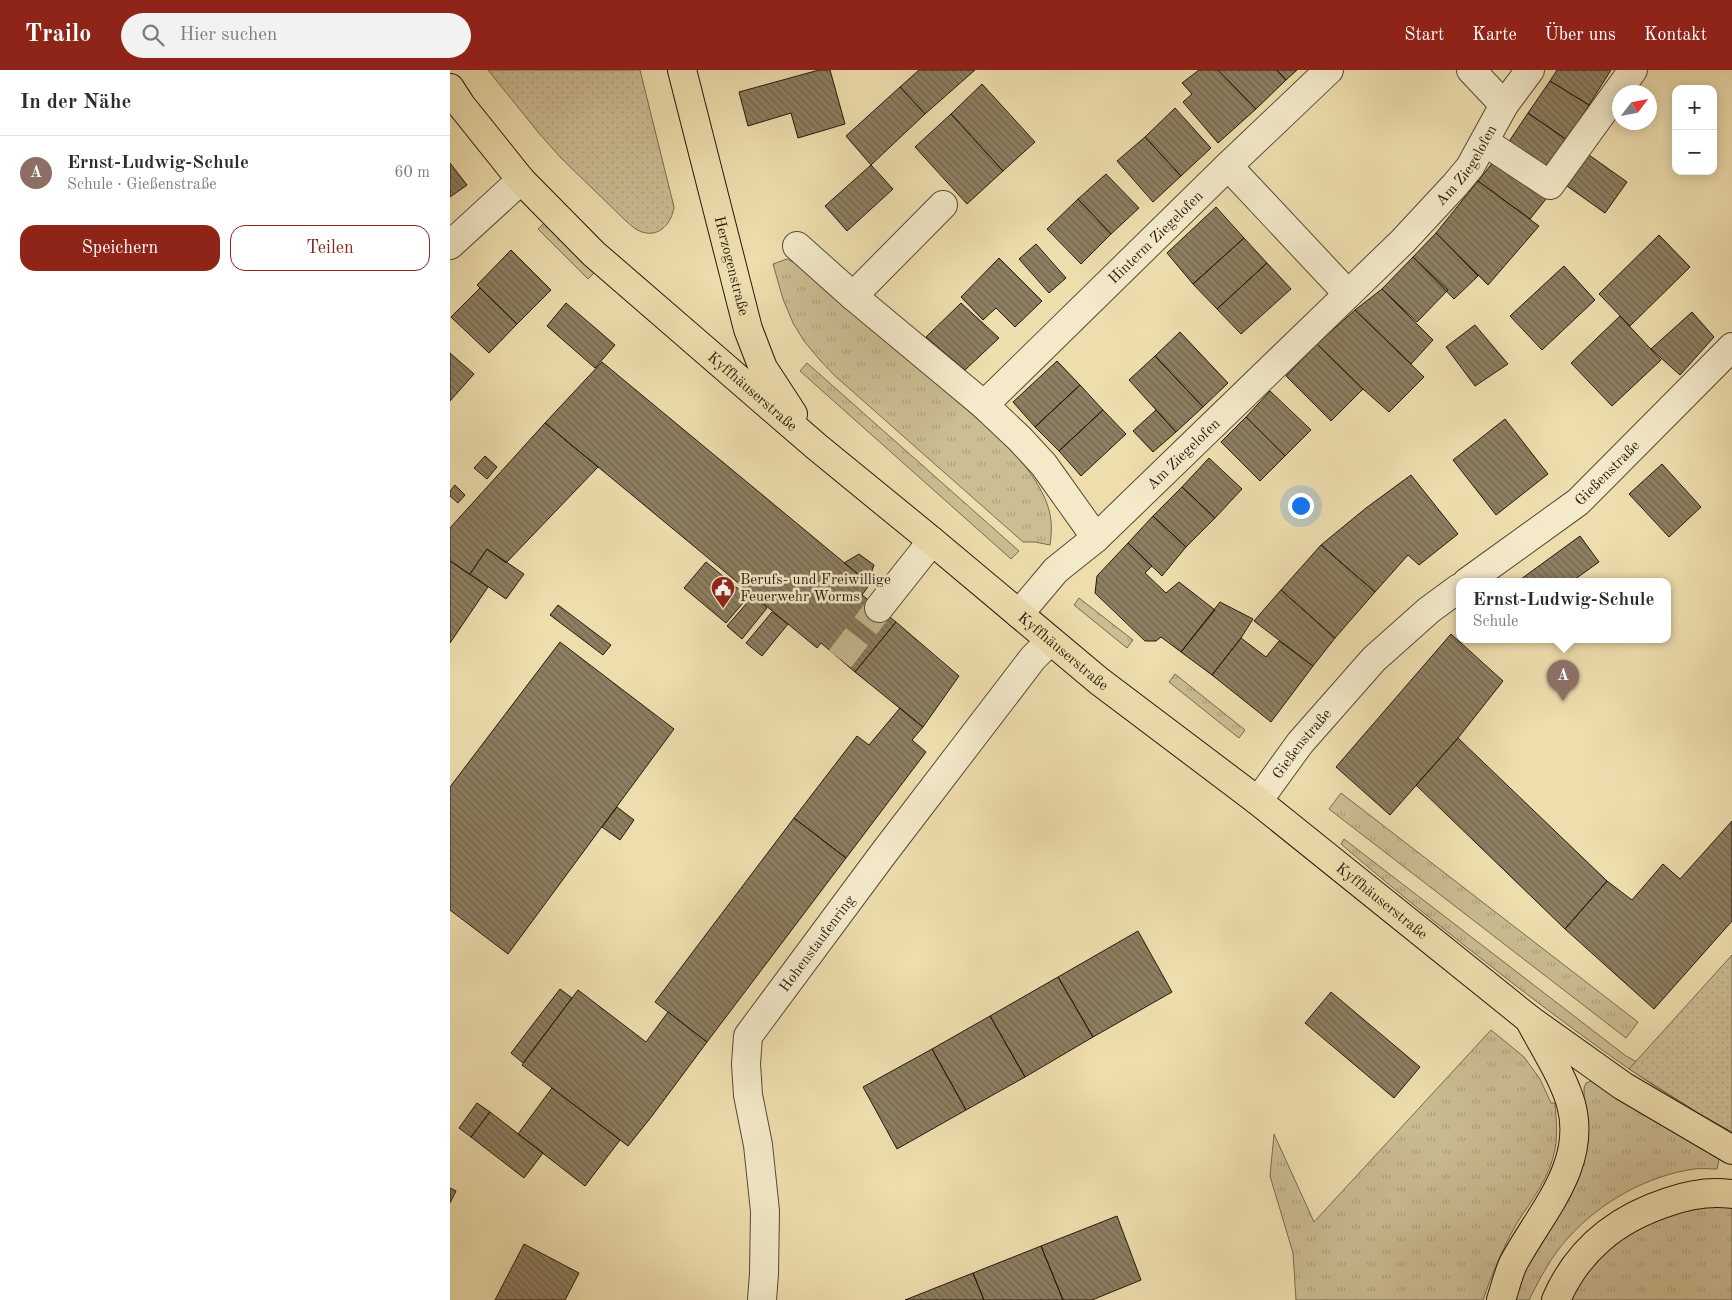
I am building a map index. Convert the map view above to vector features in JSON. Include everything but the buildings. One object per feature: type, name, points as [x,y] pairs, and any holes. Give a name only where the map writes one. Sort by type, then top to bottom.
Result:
[{"type":"main road","name":"Herzogenstraße","points":[[682,70],[748,329],[763,368],[817,447]]},
{"type":"main road","name":"Kyffhäuserstraße","points":[[450,88],[461,105],[521,180],[594,254],[817,447],[1050,641],[1099,681],[1258,802],[1529,1019],[1623,1086],[1732,1150]]},
{"type":"main road","points":[[1501,1300],[1512,1266],[1566,1175],[1573,1146],[1574,1126],[1571,1105],[1564,1084],[1529,1019]]},
{"type":"main road","points":[[1556,1300],[1564,1281],[1580,1259],[1600,1238],[1625,1219],[1681,1197],[1718,1192],[1732,1194]]},
{"type":"street","name":"Hinterm Ziegelofen","points":[[984,405],[1329,70]]},
{"type":"street","points":[[1471,70],[1504,105]]},
{"type":"street","name":"Am Ziegelofen","points":[[1019,614],[1056,570],[1096,538],[1403,240],[1455,185],[1470,167],[1504,105],[1530,70]]},
{"type":"street","points":[[1485,142],[1550,186],[1633,70]]},
{"type":"street","points":[[1228,166],[1348,294]]},
{"type":"street","points":[[450,245],[521,180]]},
{"type":"street","points":[[854,296],[943,205]]},
{"type":"street","points":[[796,246],[984,405],[1020,439],[1044,465],[1096,538]]},
{"type":"street","name":"Gießenstraße","points":[[1473,578],[1578,502],[1732,347]]},
{"type":"street","points":[[879,608],[932,541]]},
{"type":"street","name":"Gießenstraße","points":[[1258,802],[1300,742],[1374,659],[1429,610],[1456,590]]},
{"type":"street","name":"Hohenstaufenring","points":[[762,1300],[765,1211],[758,1145],[748,1095],[746,1064],[748,1036],[883,854],[1033,658],[1050,641]]},
{"type":"green space","points":[[488,70],[640,70],[674,207],[668,223],[660,231],[648,233],[637,230],[626,221],[561,158]]},
{"type":"green space","points":[[544,223],[594,273],[588,279],[538,229]]},
{"type":"green space","points":[[787,259],[797,264],[944,390],[1016,456],[1035,480],[1044,496],[1051,519],[1050,545],[1023,542],[834,375],[819,359],[804,341],[793,323],[783,299],[773,264]]},
{"type":"green space","points":[[807,363],[1019,551],[1011,559],[800,371]]},
{"type":"green space","points":[[1079,598],[1133,640],[1127,648],[1074,605]]},
{"type":"green space","points":[[1175,674],[1245,730],[1239,738],[1169,682]]},
{"type":"green space","points":[[1341,793],[1638,1022],[1626,1038],[1329,809]]},
{"type":"green space","points":[[1344,839],[1626,1056],[1646,1067],[1732,1132],[1651,1084],[1549,1011],[1408,901],[1341,844]]},
{"type":"green space","points":[[1732,955],[1732,1132],[1629,1069]]},
{"type":"green space","points":[[1491,1030],[1524,1057],[1540,1079],[1551,1103],[1555,1103],[1557,1132],[1553,1160],[1540,1188],[1507,1242],[1483,1300],[1296,1300],[1293,1253],[1270,1176],[1274,1134],[1314,1222]]},
{"type":"green space","points":[[1591,1081],[1719,1159],[1717,1169],[1694,1169],[1676,1172],[1642,1184],[1610,1202],[1581,1225],[1562,1245],[1546,1268],[1529,1300],[1514,1300],[1524,1273],[1565,1206],[1578,1178],[1585,1146],[1584,1088],[1586,1083]]},
{"type":"green space","points":[[1719,1206],[1732,1207],[1732,1300],[1569,1300],[1582,1273],[1609,1244],[1673,1212]]},
{"type":"tunnel","points":[[840,659],[879,608]]},
{"type":"place","name":"Berufs- und Freiwillige Feuerwehr Worms","points":[[723,609]]},
{"type":"place","name":"Ernst-Ludwig-Schule","points":[[1563,701]]}]
